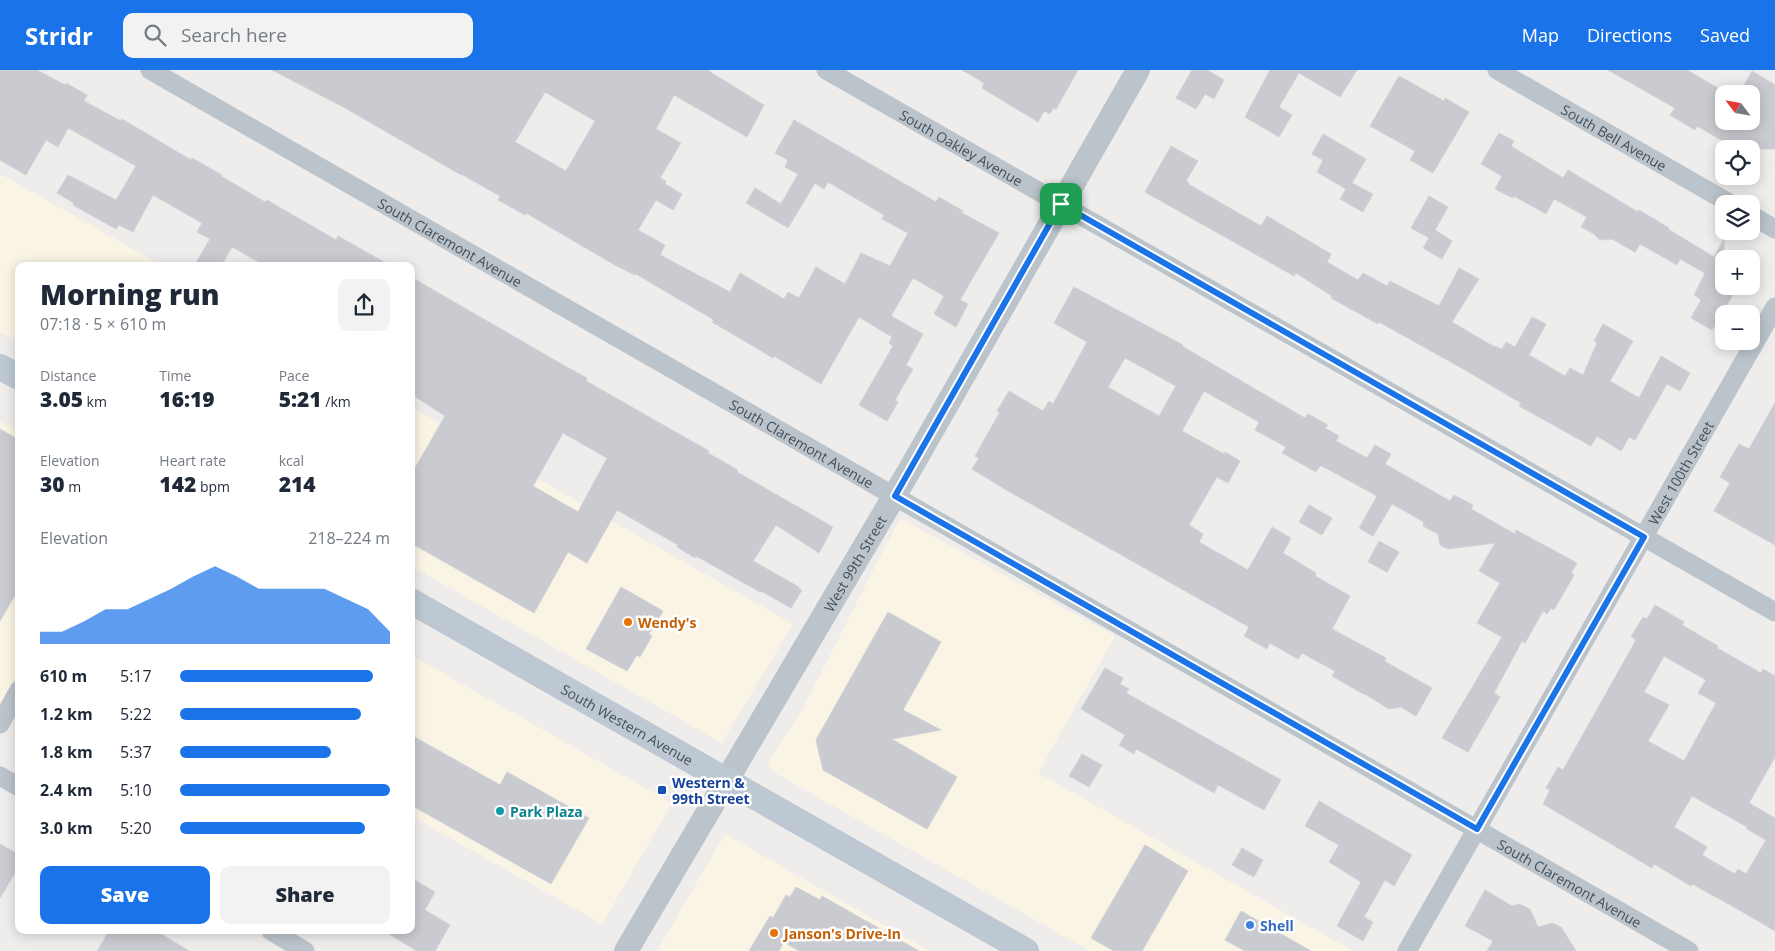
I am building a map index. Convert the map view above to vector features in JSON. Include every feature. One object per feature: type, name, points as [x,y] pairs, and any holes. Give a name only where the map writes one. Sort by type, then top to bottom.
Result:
[{"type":"main road","points":[[0,367],[15,375]]},
{"type":"main road","name":"South Western Avenue","points":[[415,603],[1026,951]]},
{"type":"street","name":"South Claremont Avenue","points":[[150,70],[1689,951]]},
{"type":"street","name":"South Oakley Avenue","points":[[826,70],[1775,612]]},
{"type":"street","name":"West 99th Street","points":[[626,951],[895,496],[1138,70]]},
{"type":"street","name":"South Bell Avenue","points":[[1497,70],[1715,195]]},
{"type":"street","points":[[1760,220],[1775,229]]},
{"type":"street","name":"West 100th Street","points":[[1407,951],[1775,307]]},
{"type":"street","points":[[0,724],[15,697]]},
{"type":"street","points":[[0,776],[15,785]]},
{"type":"street","points":[[276,934],[305,951]]},
{"type":"shaded area","points":[[0,174],[156,262],[15,262],[15,340],[0,332]]},
{"type":"shaded area","points":[[415,409],[793,624],[722,743],[415,568]]},
{"type":"shaded area","points":[[0,421],[15,429],[15,690],[0,715]]},
{"type":"shaded area","points":[[900,518],[1115,636],[1038,773],[1353,951],[1090,951],[775,773],[770,767],[769,760],[802,710]]},
{"type":"shaded area","name":"Park Plaza","points":[[415,657],[672,803],[602,924],[415,818]]},
{"type":"shaded area","points":[[725,834],[929,951],[657,951]]},
{"type":"building","points":[[0,70],[37,70],[87,95],[84,101],[121,121],[122,119],[191,160],[192,158],[265,202],[267,200],[336,240],[338,236],[384,262],[259,262],[232,247],[223,262],[196,262],[210,239],[197,232],[202,223],[153,195],[133,232],[119,225],[116,229],[73,205],[74,203],[57,193],[68,175],[116,200],[136,166],[68,128],[58,147],[46,140],[26,175],[0,160]]},
{"type":"building","points":[[272,70],[707,70],[764,105],[747,137],[674,95],[656,129],[681,143],[660,178],[666,181],[665,184],[682,194],[673,210],[656,200],[638,230],[665,245],[660,255],[730,292],[740,273],[784,299],[788,292],[799,298],[816,267],[845,284],[861,253],[890,266],[908,233],[882,219],[884,215],[828,182],[824,189],[815,183],[788,228],[746,203],[755,188],[781,204],[798,174],[785,167],[788,160],[775,153],[794,120],[936,202],[939,197],[963,211],[962,213],[999,233],[960,300],[968,304],[956,327],[934,314],[944,296],[913,278],[891,316],[923,334],[906,365],[913,369],[895,400],[898,402],[887,421],[859,405],[893,346],[889,343],[892,337],[859,317],[821,384],[712,322],[714,320],[636,274],[613,264],[526,213],[525,215],[498,200],[500,196],[347,109]],"holes":[[[545,92],[595,121],[566,171],[515,142]]]},
{"type":"building","points":[[962,70],[1078,70],[1056,109],[1053,108],[1050,114],[1044,111],[1038,122],[982,88],[984,83]]},
{"type":"building","points":[[1192,70],[1207,70],[1224,80],[1214,99],[1205,94],[1196,109],[1176,98]]},
{"type":"building","points":[[1270,70],[1357,70],[1340,97],[1299,73],[1279,107],[1292,115],[1279,137],[1245,117]]},
{"type":"building","points":[[1608,70],[1687,70],[1715,86],[1715,130],[1760,130],[1760,85],[1744,85],[1752,71],[1775,85],[1775,149],[1760,149],[1760,140],[1721,140],[1697,126],[1695,130],[1670,115],[1675,108]]},
{"type":"building","points":[[1399,76],[1444,101],[1445,98],[1469,112],[1433,173],[1410,160],[1415,151],[1370,126]]},
{"type":"building","points":[[1499,133],[1514,141],[1511,146],[1563,178],[1568,170],[1638,212],[1639,210],[1714,257],[1715,255],[1715,295],[1733,295],[1727,305],[1715,305],[1715,325],[1712,330],[1691,318],[1701,300],[1694,295],[1705,273],[1680,259],[1677,265],[1640,244],[1635,252],[1612,239],[1600,240],[1594,234],[1581,227],[1587,217],[1554,199],[1546,214],[1514,196],[1513,198],[1495,189],[1502,176],[1481,164]]},
{"type":"building","points":[[1323,134],[1366,159],[1352,183],[1373,194],[1363,212],[1340,199],[1346,189],[1317,172],[1323,160],[1312,154]]},
{"type":"building","points":[[1171,146],[1198,161],[1186,181],[1188,184],[1261,226],[1267,216],[1331,254],[1327,262],[1358,280],[1363,273],[1387,286],[1390,281],[1439,306],[1459,268],[1479,279],[1452,322],[1491,345],[1502,349],[1506,342],[1515,347],[1532,317],[1546,324],[1529,355],[1565,376],[1570,368],[1583,375],[1597,343],[1594,341],[1603,324],[1633,341],[1610,381],[1639,398],[1661,356],[1690,373],[1680,391],[1667,384],[1635,440],[1629,437],[1621,451],[1597,436],[1591,446],[1519,406],[1521,403],[1465,370],[1379,322],[1378,324],[1331,298],[1332,296],[1296,273],[1294,276],[1145,192]]},
{"type":"building","points":[[1429,196],[1448,207],[1435,230],[1452,241],[1442,259],[1423,248],[1429,238],[1411,228]]},
{"type":"building","points":[[1723,240],[1724,250],[1718,250]]},
{"type":"building","points":[[415,279],[587,378],[586,381],[709,451],[708,453],[738,470],[737,472],[833,527],[819,553],[776,525],[753,561],[802,590],[791,608],[696,556],[695,558],[677,547],[678,545],[617,510],[587,563],[568,552],[534,613],[415,545],[415,468],[445,416],[415,397]],"holes":[[[563,433],[607,458],[578,512],[533,486]]]},
{"type":"building","points":[[1074,287],[1183,345],[1305,418],[1308,414],[1328,425],[1325,428],[1339,436],[1336,441],[1367,458],[1375,445],[1391,454],[1385,464],[1450,501],[1454,495],[1473,505],[1471,509],[1515,534],[1516,530],[1577,563],[1571,573],[1574,575],[1554,610],[1551,608],[1547,614],[1543,611],[1525,643],[1522,641],[1494,693],[1500,697],[1468,752],[1442,738],[1502,637],[1477,623],[1500,583],[1479,571],[1495,543],[1448,549],[1440,545],[1438,534],[1423,526],[1424,522],[1392,504],[1373,536],[1359,528],[1377,496],[1322,466],[1316,472],[1282,453],[1286,447],[1255,430],[1259,422],[1204,391],[1182,431],[1240,461],[1228,483],[1217,477],[1189,525],[1203,534],[1199,542],[1248,570],[1272,527],[1291,538],[1283,553],[1316,573],[1315,576],[1350,596],[1332,629],[1386,658],[1384,661],[1432,688],[1416,716],[1401,707],[1389,709],[1332,676],[1335,671],[1302,653],[1298,659],[1270,643],[1267,649],[1244,636],[1249,627],[972,469],[979,458],[975,456],[1000,412],[997,411],[1009,391],[1043,411],[1049,401],[1053,404],[1087,342],[1054,323]],"holes":[[[1125,358],[1176,386],[1159,416],[1108,387]]]},
{"type":"building","points":[[1775,403],[1775,545],[1714,511],[1730,483],[1720,477],[1739,444],[1749,449]]},
{"type":"building","points":[[0,429],[15,438],[15,595],[0,621]]},
{"type":"building","points":[[1309,505],[1332,518],[1322,535],[1299,522]]},
{"type":"building","points":[[1379,541],[1399,552],[1387,572],[1368,562]]},
{"type":"building","name":"Wendy's","points":[[621,587],[663,611],[649,634],[652,636],[640,657],[637,655],[627,671],[586,649]]},
{"type":"building","points":[[1655,605],[1684,622],[1682,625],[1718,646],[1717,648],[1761,673],[1763,669],[1775,676],[1775,757],[1749,803],[1775,818],[1775,931],[1654,864],[1652,868],[1543,804],[1550,790],[1546,788],[1558,767],[1563,770],[1636,640],[1631,637],[1643,617],[1647,619]],"holes":[[[1664,656],[1706,680],[1698,693],[1716,703],[1684,761],[1648,741],[1669,705],[1644,692]],[[1692,796],[1766,840],[1746,874],[1738,869],[1735,874],[1702,855],[1707,847],[1674,827]]]},
{"type":"building","points":[[888,612],[941,642],[903,710],[941,730],[892,739],[957,777],[927,829],[823,770],[816,740]]},
{"type":"building","points":[[1105,668],[1123,678],[1120,684],[1129,689],[1126,693],[1281,780],[1264,810],[1218,785],[1214,793],[1136,749],[1134,754],[1119,745],[1125,735],[1081,709]]},
{"type":"building","name":"Park Plaza","points":[[415,737],[500,785],[507,772],[589,818],[551,884],[415,807]]},
{"type":"building","points":[[1082,754],[1102,765],[1089,787],[1069,776]]},
{"type":"building","points":[[1319,801],[1412,855],[1394,886],[1385,880],[1364,917],[1373,922],[1363,941],[1337,926],[1361,882],[1329,862],[1339,845],[1305,826]]},
{"type":"building","points":[[0,844],[15,853],[15,873],[0,898]]},
{"type":"building","points":[[1145,845],[1188,871],[1142,951],[1114,951],[1091,938]]},
{"type":"building","points":[[1242,848],[1263,860],[1254,877],[1232,865]]},
{"type":"building","points":[[415,880],[435,892],[425,910],[450,925],[435,951],[417,951],[389,934],[415,934]]},
{"type":"building","points":[[796,887],[820,900],[822,896],[919,951],[799,951],[784,942],[779,951],[749,951],[770,916],[773,918],[786,895],[790,897]]},
{"type":"building","points":[[1485,890],[1512,906],[1519,904],[1530,909],[1538,927],[1552,923],[1561,927],[1576,951],[1487,951],[1493,941],[1465,926]]},
{"type":"building","name":"Shell","points":[[1241,911],[1311,951],[1245,951],[1225,940]]},
{"type":"building","points":[[107,934],[161,934],[189,951],[97,951]]},
{"type":"place","name":"Wendy's","points":[[628,622]]},
{"type":"place","name":"Western & 99th Street","points":[[662,790]]},
{"type":"place","name":"Park Plaza","points":[[500,811]]},
{"type":"place","name":"Shell","points":[[1250,925]]},
{"type":"place","name":"Janson's Drive-In","points":[[774,933]]},
{"type":"route","points":[[1061,204],[1644,537],[1477,829],[895,496],[1061,204]]}]
